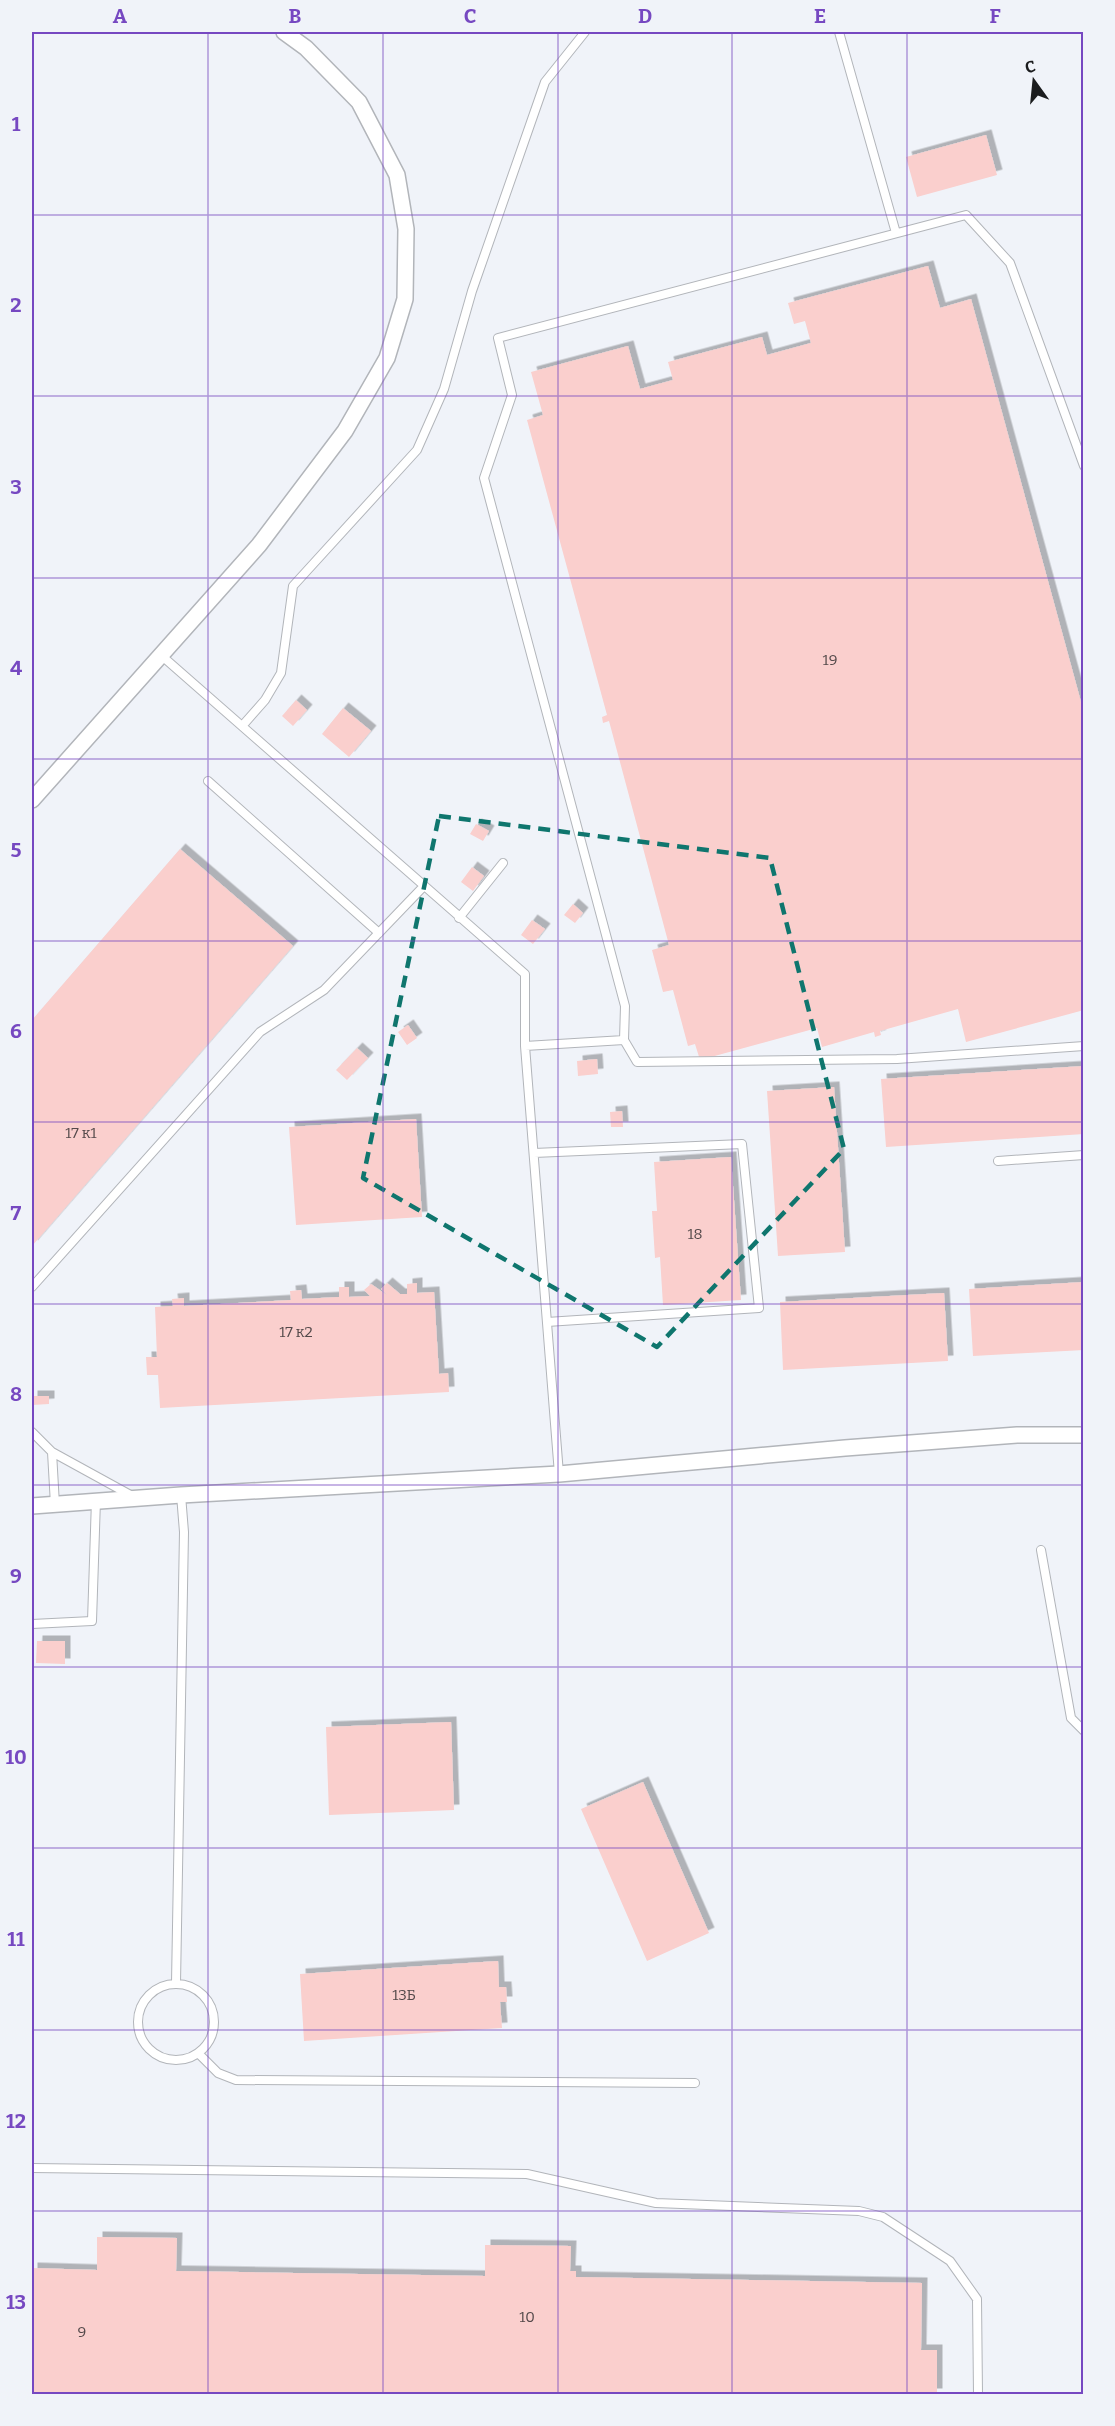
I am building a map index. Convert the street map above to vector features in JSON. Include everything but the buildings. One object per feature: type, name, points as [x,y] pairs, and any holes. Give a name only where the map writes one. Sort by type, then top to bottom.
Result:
[{"type":"street","points":[[32,800],[259,545],[345,431],[387,358],[405,299],[406,229],[397,175],[358,102],[306,48],[284,32]]},
{"type":"street","points":[[32,1506],[181,1494],[559,1474],[1017,1435],[1083,1436]]},
{"type":"lane","points":[[243,725],[265,700],[282,673],[293,586],[417,450],[444,389],[472,291],[545,82],[585,32]]},
{"type":"lane","points":[[839,32],[896,233]]},
{"type":"lane","points":[[1083,466],[1010,263],[966,215],[498,338],[512,395],[484,478],[625,1006],[624,1040],[636,1062],[897,1059],[1083,1047]]},
{"type":"lane","points":[[162,656],[525,974],[525,1046],[559,1474]]},
{"type":"lane","points":[[208,781],[379,933]]},
{"type":"lane","points":[[459,918],[502,863]]},
{"type":"lane","points":[[32,1287],[260,1032],[324,990],[423,887]]},
{"type":"lane","points":[[525,1046],[624,1040]]},
{"type":"lane","points":[[534,1153],[742,1144],[759,1308],[547,1322]]},
{"type":"lane","points":[[998,1161],[1083,1155]]},
{"type":"lane","points":[[32,1432],[52,1452],[135,1497]]},
{"type":"lane","points":[[52,1452],[55,1505]]},
{"type":"lane","points":[[176,1983],[184,1532],[181,1494]]},
{"type":"lane","points":[[32,1624],[92,1621],[96,1500]]},
{"type":"lane","points":[[1041,1550],[1071,1718],[1083,1731]]},
{"type":"lane","points":[[176,1983],[195,1988],[208,2002],[214,2020],[210,2038],[198,2053],[179,2060],[159,2057],[143,2043],[137,2024],[142,2003],[156,1989],[176,1983]]},
{"type":"lane","points":[[198,2053],[218,2073],[236,2080],[695,2084]]},
{"type":"lane","points":[[32,2168],[527,2174],[656,2203],[867,2213],[883,2217],[950,2261],[977,2299],[978,2394]]},
{"type":"highlighted area","points":[[439,816],[770,858],[844,1149],[657,1347],[363,1178]]}]
